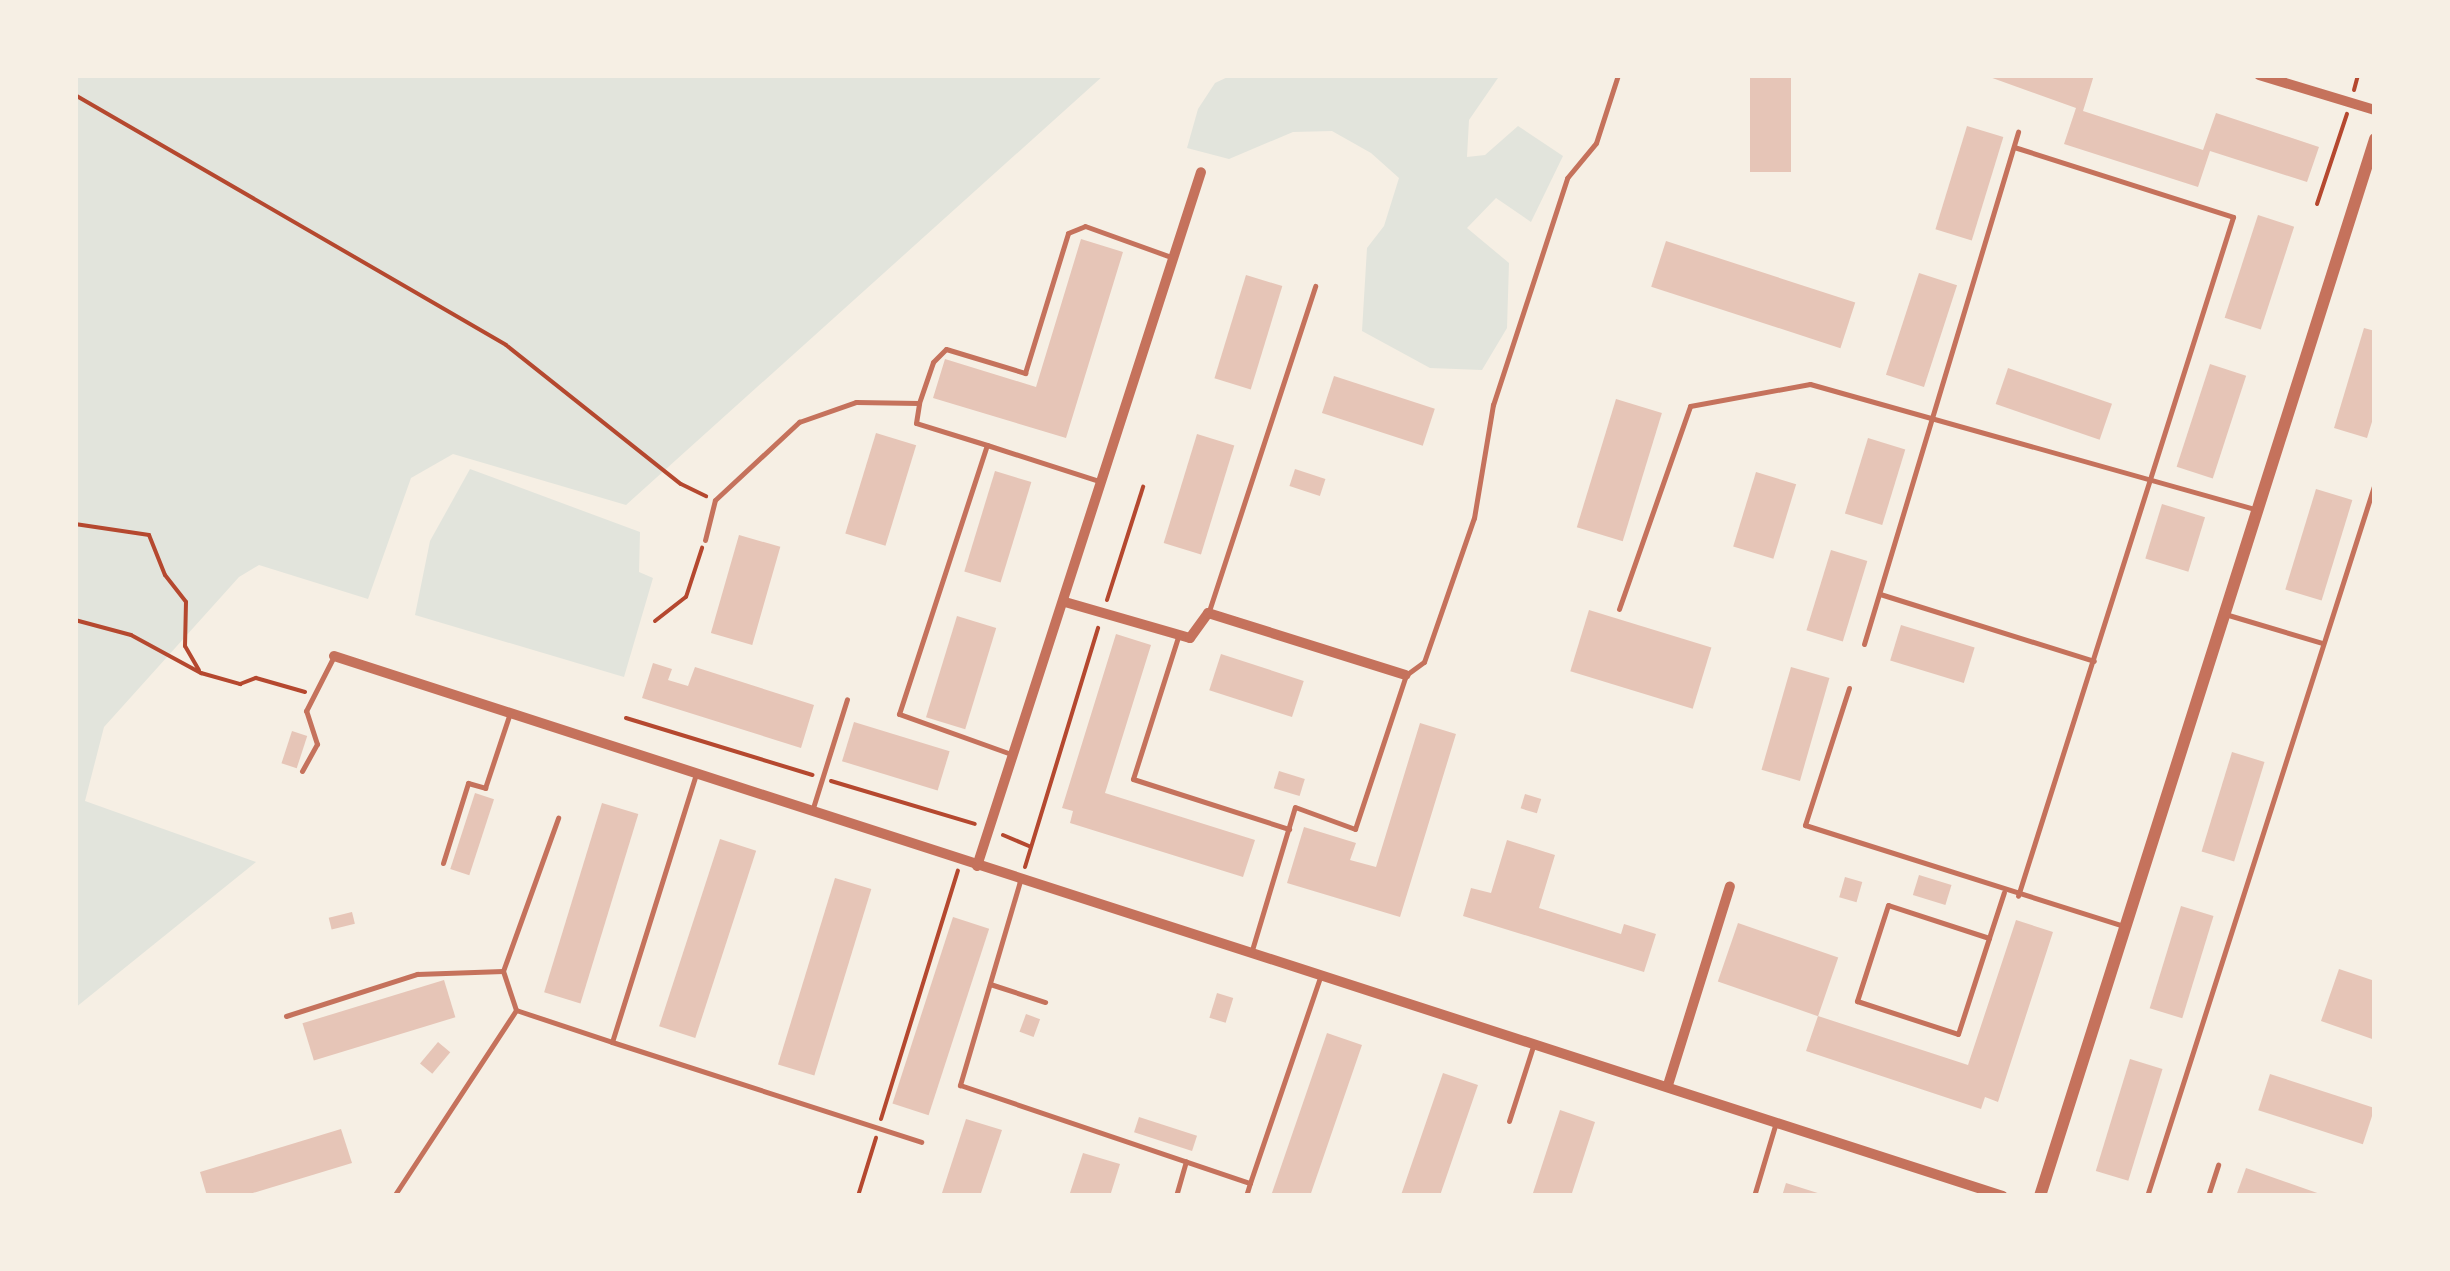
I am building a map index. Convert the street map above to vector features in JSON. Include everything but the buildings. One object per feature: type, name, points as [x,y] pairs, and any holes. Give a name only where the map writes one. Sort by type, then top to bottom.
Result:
[{"type":"street","points":[[2260,75],[2375,110]]},
{"type":"street","points":[[2040,1196],[2375,140]]},
{"type":"street","points":[[977,866],[1065,602],[1171,257],[1202,172]]},
{"type":"street","points":[[1065,602],[1190,638],[1208,613],[1406,676]]},
{"type":"street","points":[[334,656],[1020,881],[1322,971],[2003,1196]]},
{"type":"street","points":[[1668,1085],[1730,886]]},
{"type":"lane","points":[[1252,950],[1295,807],[1355,829],[1406,676],[1424,662],[1474,518],[1493,405],[1567,178],[1596,144],[1618,75]]},
{"type":"lane","points":[[1864,644],[2018,132]]},
{"type":"lane","points":[[2014,147],[2234,217],[2018,896]]},
{"type":"lane","points":[[1102,482],[916,424],[920,403],[933,362],[946,349],[1025,373],[1068,233],[1085,226],[1171,257]]},
{"type":"lane","points":[[1208,613],[1315,286]]},
{"type":"lane","points":[[1620,609],[1690,406],[1810,384],[1934,414],[2257,510]]},
{"type":"lane","points":[[705,540],[714,500],[752,460],[826,408],[920,403]]},
{"type":"lane","points":[[987,445],[900,714],[1014,755]]},
{"type":"lane","points":[[2146,1196],[2375,483]]},
{"type":"lane","points":[[1880,594],[2094,661]]},
{"type":"lane","points":[[2224,614],[2322,643]]},
{"type":"lane","points":[[1178,635],[1134,779],[1289,829]]},
{"type":"lane","points":[[302,771],[317,744],[306,711],[334,656]]},
{"type":"lane","points":[[1850,688],[1806,825],[2004,892],[2125,927]]},
{"type":"lane","points":[[811,814],[847,700]]},
{"type":"lane","points":[[443,862],[468,783],[484,788],[510,711]]},
{"type":"lane","points":[[612,1042],[695,777]]},
{"type":"lane","points":[[516,1010],[503,971],[558,818]]},
{"type":"lane","points":[[1020,881],[960,1085],[1250,1183]]},
{"type":"lane","points":[[1989,938],[1888,905],[1856,1001],[1958,1034],[2004,892]]},
{"type":"lane","points":[[286,1016],[417,974],[503,971]]},
{"type":"lane","points":[[1246,1196],[1322,971]]},
{"type":"lane","points":[[990,984],[1044,1002]]},
{"type":"lane","points":[[516,1010],[921,1142]]},
{"type":"lane","points":[[394,1196],[516,1010]]},
{"type":"lane","points":[[1509,1121],[1534,1041]]},
{"type":"lane","points":[[1754,1196],[1776,1121]]},
{"type":"lane","points":[[1176,1196],[1186,1161]]},
{"type":"lane","points":[[2208,1196],[2218,1165]]},
{"type":"path","points":[[2317,204],[2358,75]]},
{"type":"path","points":[[75,96],[506,345],[681,484],[714,500]]},
{"type":"path","points":[[1020,881],[1143,487]]},
{"type":"path","points":[[75,524],[149,535],[165,576],[186,602],[185,646],[201,673]]},
{"type":"path","points":[[656,621],[686,597],[705,540]]},
{"type":"path","points":[[75,620],[130,635],[201,673],[240,684],[256,678],[315,695]]},
{"type":"path","points":[[858,1196],[961,861]]},
{"type":"shaded area","points":[[75,75],[1104,75],[626,505],[453,454],[411,478],[368,599],[259,565],[239,577],[104,727],[85,801],[256,862],[75,1008]]},
{"type":"shaded area","points":[[1232,75],[1500,75],[1469,120],[1467,157],[1485,155],[1518,126],[1563,156],[1531,222],[1496,198],[1467,228],[1509,263],[1507,328],[1482,370],[1430,368],[1362,331],[1367,248],[1384,226],[1399,178],[1371,153],[1332,131],[1293,132],[1229,159],[1187,148],[1198,109],[1215,83]]},
{"type":"shaded area","points":[[470,469],[640,532],[639,572],[653,578],[624,677],[415,615],[430,541]]}]
